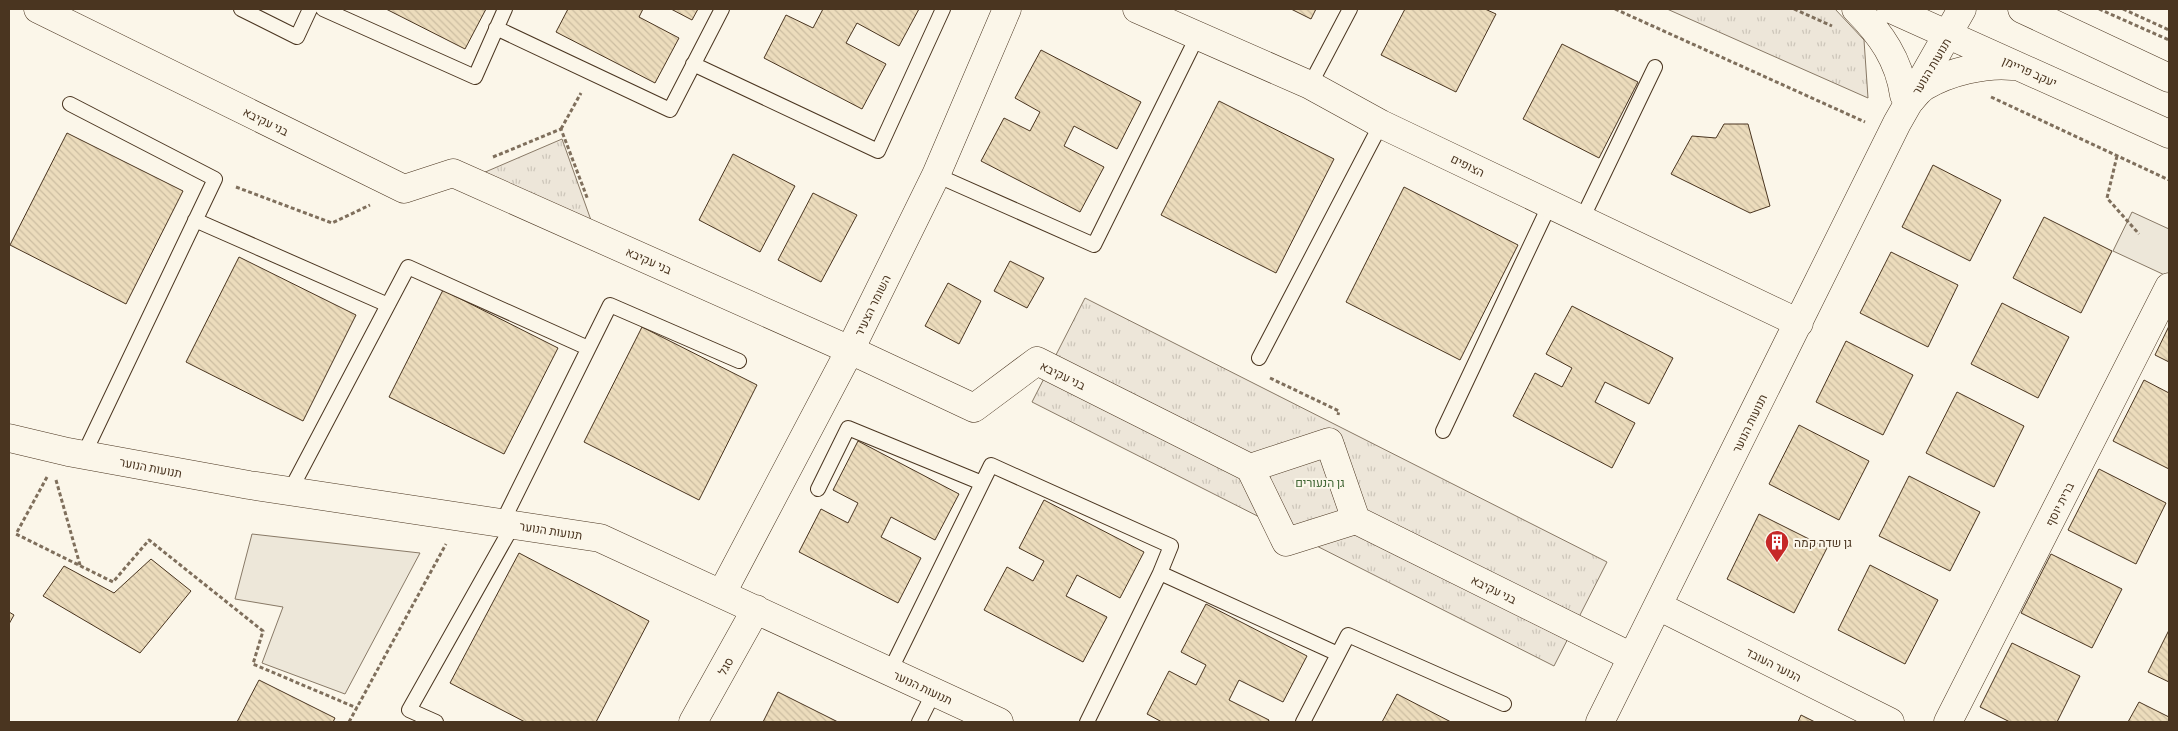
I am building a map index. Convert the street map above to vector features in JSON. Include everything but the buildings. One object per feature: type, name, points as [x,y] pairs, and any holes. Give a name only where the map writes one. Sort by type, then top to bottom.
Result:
[{"type":"street","name":"בני עקיבא","points":[[38,9],[404,189]]},
{"type":"street","name":"השומר הצעיר","points":[[722,593],[850,350],[936,175],[1007,9]]},
{"type":"street","name":"הצופים","points":[[1137,9],[1197,37],[1310,85],[1381,124],[1799,323]]},
{"type":"street","points":[[1856,9],[1891,52],[1908,97],[1924,86],[1972,69],[2001,64],[2020,66]]},
{"type":"street","name":"יעקב פריימן","points":[[1891,9],[1943,23],[2020,66],[2169,134]]},
{"type":"street","name":"תנועות הנוער","points":[[1600,722],[1894,128],[1908,97],[1926,41],[1943,23],[1962,9]]},
{"type":"street","points":[[2022,9],[2169,78]]},
{"type":"street","name":"בני עקיבא","points":[[453,173],[850,350],[974,408],[1037,361],[1250,468]]},
{"type":"street","points":[[404,189],[453,173]]},
{"type":"street","name":"ברית יוסף","points":[[1948,722],[2169,287]]},
{"type":"street","name":"תנועות הנוער","points":[[9,438],[66,456]]},
{"type":"street","points":[[1329,442],[1356,520],[1286,542],[1250,468],[1329,442]]},
{"type":"street","name":"תנועות הנוער","points":[[9,451],[66,456],[600,538],[999,722]]},
{"type":"street","name":"בני עקיבא","points":[[1356,520],[1632,657]]},
{"type":"street","name":"הנוער העובד","points":[[1658,606],[1890,722]]},
{"type":"street","name":"סגל","points":[[693,722],[756,609]]},
{"type":"lane","points":[[241,9],[297,37],[310,9]]},
{"type":"lane","points":[[323,9],[474,77],[505,9]]},
{"type":"lane","points":[[496,28],[670,110],[722,9]]},
{"type":"lane","points":[[693,64],[878,151],[944,9]]},
{"type":"lane","points":[[1310,85],[1350,9]]},
{"type":"lane","points":[[936,175],[1094,245],[1197,37]]},
{"type":"lane","points":[[1582,219],[1655,66]]},
{"type":"lane","points":[[66,456],[195,220],[215,179],[70,104]]},
{"type":"lane","points":[[1259,358],[1381,124]]},
{"type":"lane","points":[[1443,432],[1550,204]]},
{"type":"lane","points":[[195,220],[388,305]]},
{"type":"lane","points":[[290,491],[408,266],[588,348]]},
{"type":"lane","points":[[436,722],[409,710],[508,524],[588,348],[610,305],[739,361]]},
{"type":"lane","points":[[818,488],[848,428],[982,483]]},
{"type":"lane","points":[[890,671],[991,466],[1171,546],[1160,573],[1087,722]]},
{"type":"lane","points":[[1160,573],[1338,654]]},
{"type":"lane","points":[[1303,722],[1348,635],[1504,704]]},
{"type":"lane","points":[[919,722],[934,692]]},
{"type":"path","points":[[1615,9],[1894,128]]},
{"type":"path","points":[[2099,9],[2169,40]]},
{"type":"path","points":[[2123,9],[2169,30]]},
{"type":"path","points":[[453,173],[561,129],[591,73]]},
{"type":"path","points":[[561,129],[604,240]]},
{"type":"path","points":[[2117,156],[2107,198],[2139,234]]},
{"type":"path","points":[[215,179],[332,223],[404,189]]},
{"type":"path","points":[[1259,358],[1258,372],[1339,411],[1329,442]]},
{"type":"path","points":[[66,456],[80,566]]},
{"type":"path","points":[[66,456],[16,534],[113,582],[149,540],[264,632],[253,664],[357,708]]},
{"type":"path","points":[[350,722],[460,517]]},
{"type":"green space","points":[[1667,9],[1835,9],[1864,40],[1868,98]]},
{"type":"green space","points":[[562,139],[592,223],[483,173]]},
{"type":"green space","name":"גן הנעורים","points":[[1085,298],[1607,562],[1554,666],[1032,402]]},
{"type":"shaded area","points":[[2132,212],[2169,229],[2169,277],[2113,251]]},
{"type":"shaded area","points":[[252,534],[420,553],[345,694],[262,663],[283,607],[235,599]]},
{"type":"place","name":"גן שדה קמה","points":[[1777,563]]}]
